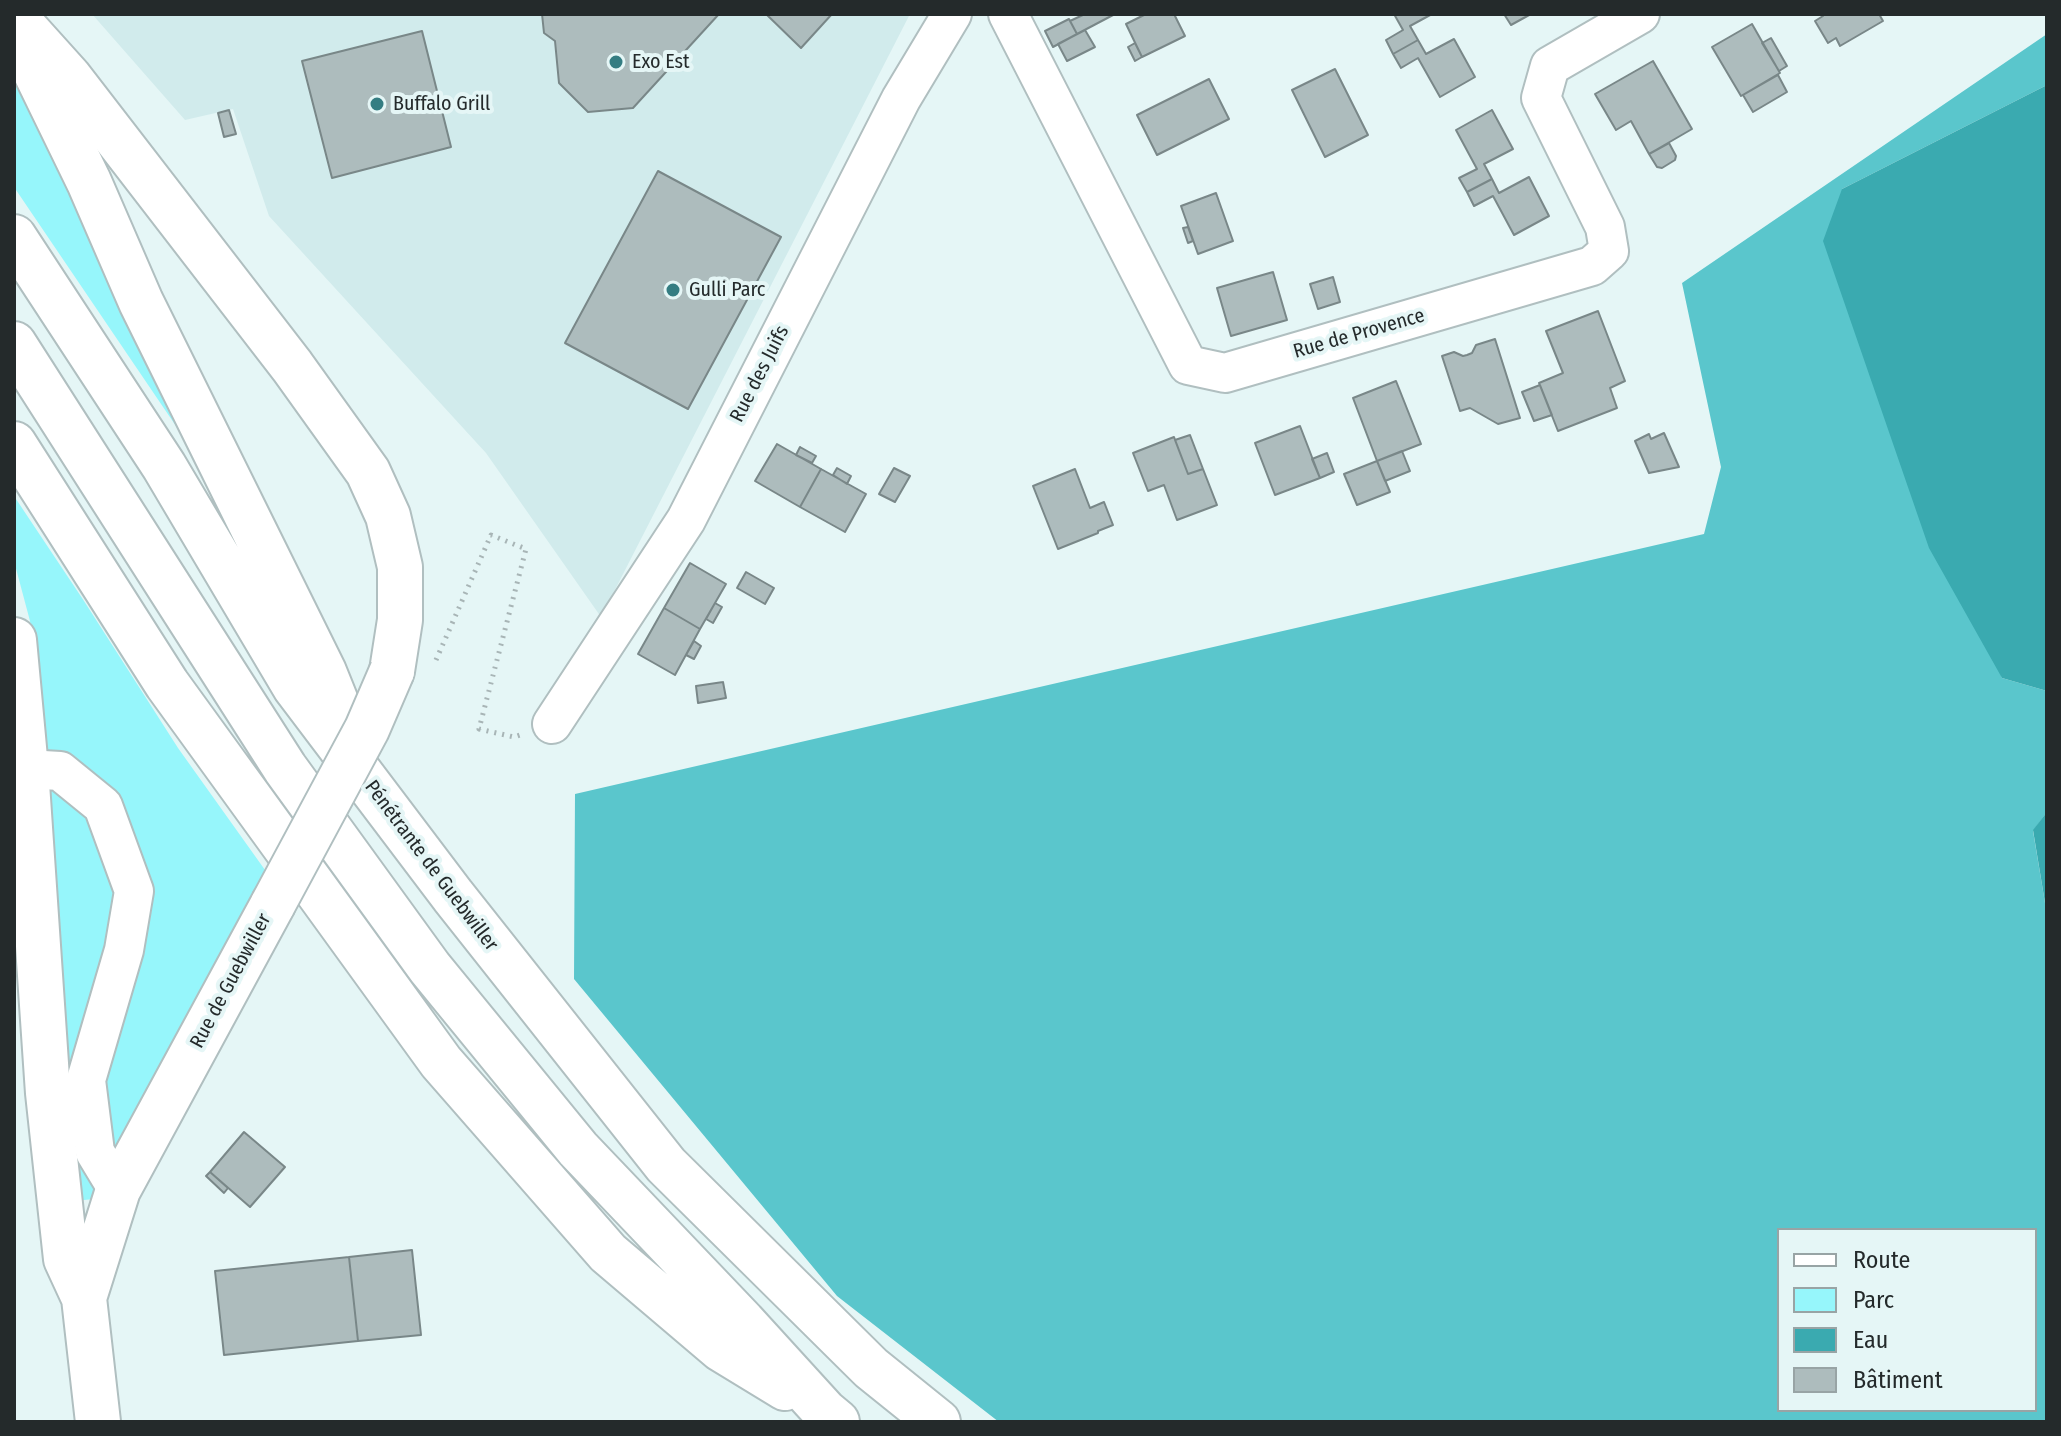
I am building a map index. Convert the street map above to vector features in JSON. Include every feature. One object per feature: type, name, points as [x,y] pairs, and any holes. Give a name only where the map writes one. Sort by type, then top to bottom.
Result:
[{"type":"main road","name":"Rue de Guebwiller","points":[[14,16],[69,77],[108,127],[292,366],[368,472],[388,516],[400,567],[400,620],[411,671],[367,729],[118,1190],[84,1298]]},
{"type":"main road","points":[[14,28],[89,182],[141,302],[324,672],[369,784]]},
{"type":"main road","name":"Pénétrante de Guebwiller","points":[[14,237],[164,466],[295,687],[453,896],[666,1165],[871,1368],[938,1422]]},
{"type":"main road","points":[[14,344],[285,768],[430,968],[578,1149],[831,1417]]},
{"type":"main road","points":[[14,444],[167,684],[441,1062],[608,1253],[721,1349],[831,1417]]},
{"type":"main road","name":"Rue de Guebwiller","points":[[14,640],[50,1109],[66,1259],[84,1298],[98,1422]]},
{"type":"street","name":"Rue des Juifs","points":[[552,724],[686,520],[901,99],[952,14]]},
{"type":"street","name":"Rue de Provence","points":[[1008,14],[1188,365],[1225,373],[1592,266],[1609,251],[1605,227],[1541,98],[1550,66],[1640,14]]},
{"type":"street","points":[[26,769],[60,771],[103,806],[134,891],[124,950],[86,1080],[95,1152],[118,1190]]},
{"type":"path","points":[[411,671],[491,535],[526,549],[479,729],[514,737],[552,724]]},
{"type":"shaded area","points":[[92,14],[910,14],[601,617],[486,453],[269,216],[233,109],[185,120]]},
{"type":"shaded area","points":[[2047,34],[2047,85],[1842,189],[2002,678],[2047,691],[2047,812],[2033,831],[2047,915],[2047,1422],[999,1422],[837,1296],[574,979],[575,794],[1704,534],[1721,467],[1682,283]]},
{"type":"green space","points":[[14,74],[220,491],[14,187]]},
{"type":"green space","points":[[14,496],[178,748],[270,877],[94,1199],[74,1201],[49,842],[30,621],[14,561]]},
{"type":"water","points":[[2047,85],[2047,691],[2002,678],[1929,548],[1823,241],[1842,189]]},
{"type":"water","points":[[2047,812],[2047,915],[2033,830]]},
{"type":"building","name":"Exo Est","points":[[542,14],[719,14],[633,108],[588,112],[559,83],[555,41],[544,33]]},
{"type":"building","points":[[766,14],[832,14],[801,48]]},
{"type":"building","points":[[1085,14],[1115,14],[1077,34],[1070,21]]},
{"type":"building","points":[[1146,14],[1174,14],[1185,36],[1142,57],[1126,24]]},
{"type":"building","points":[[1394,14],[1432,14],[1410,26],[1418,40],[1393,54],[1386,40],[1403,30]]},
{"type":"building","points":[[1504,14],[1531,14],[1511,25]]},
{"type":"building","points":[[1821,14],[1879,14],[1883,21],[1840,46],[1836,38],[1828,43],[1815,21],[1823,16]]},
{"type":"building","points":[[1069,19],[1077,34],[1053,47],[1045,31]]},
{"type":"building","points":[[1752,24],[1780,73],[1741,96],[1712,47]]},
{"type":"building","points":[[1085,30],[1095,47],[1067,61],[1058,44]]},
{"type":"building","name":"Buffalo Grill","points":[[422,31],[451,147],[332,178],[302,61]]},
{"type":"building","points":[[1771,38],[1787,66],[1779,71],[1762,43]]},
{"type":"building","points":[[1454,39],[1475,77],[1440,97],[1418,58],[1401,68],[1393,54],[1418,40],[1426,54]]},
{"type":"building","points":[[1135,43],[1142,57],[1135,61],[1128,47]]},
{"type":"building","points":[[1653,61],[1692,129],[1649,154],[1631,121],[1616,130],[1595,94]]},
{"type":"building","points":[[1335,69],[1368,135],[1325,157],[1292,90]]},
{"type":"building","points":[[1778,75],[1787,92],[1753,112],[1743,95]]},
{"type":"building","points":[[1209,79],[1229,119],[1157,155],[1137,115]]},
{"type":"building","points":[[229,110],[236,134],[224,137],[218,113]]},
{"type":"building","points":[[1492,110],[1513,149],[1484,164],[1492,179],[1467,192],[1459,178],[1477,169],[1456,130]]},
{"type":"building","points":[[1669,143],[1675,160],[1662,168],[1657,167],[1649,154]]},
{"type":"building","name":"Gulli Parc","points":[[658,171],[781,237],[688,409],[565,343]]},
{"type":"building","points":[[1529,177],[1549,216],[1514,235],[1493,196],[1474,206],[1467,192],[1492,179],[1499,193]]},
{"type":"building","points":[[1216,193],[1233,241],[1198,254],[1181,206]]},
{"type":"building","points":[[1188,227],[1193,241],[1188,243],[1183,228]]},
{"type":"building","points":[[1273,272],[1287,320],[1231,336],[1217,288]]},
{"type":"building","points":[[1333,277],[1340,302],[1318,309],[1310,284]]},
{"type":"building","points":[[1598,311],[1625,381],[1610,388],[1617,408],[1558,431],[1539,383],[1563,373],[1546,331]]},
{"type":"building","points":[[1495,339],[1520,418],[1498,424],[1470,408],[1460,411],[1442,356],[1454,352],[1467,355],[1476,345]]},
{"type":"building","points":[[1396,381],[1421,444],[1377,461],[1353,398]]},
{"type":"building","points":[[1540,385],[1552,415],[1534,421],[1522,392]]},
{"type":"building","points":[[1300,426],[1320,478],[1275,495],[1255,443]]},
{"type":"building","points":[[1664,433],[1679,467],[1649,473],[1635,441],[1649,434],[1651,439]]},
{"type":"building","points":[[1190,435],[1203,469],[1188,474],[1175,440]]},
{"type":"building","points":[[1174,437],[1188,474],[1203,469],[1217,505],[1177,520],[1164,485],[1148,491],[1133,453]]},
{"type":"building","points":[[777,444],[821,469],[800,507],[755,481]]},
{"type":"building","points":[[800,447],[816,456],[812,463],[796,455]]},
{"type":"building","points":[[1402,451],[1410,471],[1385,481],[1377,461]]},
{"type":"building","points":[[1327,453],[1334,472],[1320,478],[1312,459]]},
{"type":"building","points":[[1377,461],[1390,492],[1357,505],[1344,474]]},
{"type":"building","points":[[837,468],[851,476],[847,484],[833,475]]},
{"type":"building","points":[[894,468],[910,476],[895,502],[879,494]]},
{"type":"building","points":[[821,469],[866,494],[845,532],[800,507]]},
{"type":"building","points":[[1075,469],[1090,508],[1104,502],[1113,525],[1058,549],[1033,486]]},
{"type":"building","points":[[690,563],[726,584],[700,629],[664,608]]},
{"type":"building","points":[[746,572],[774,588],[765,604],[737,588]]},
{"type":"building","points":[[715,603],[722,607],[713,623],[706,619]]},
{"type":"building","points":[[664,608],[700,629],[675,675],[638,654]]},
{"type":"building","points":[[694,641],[701,646],[694,659],[686,655]]},
{"type":"building","points":[[723,682],[726,698],[698,703],[696,686]]},
{"type":"building","points":[[244,1132],[285,1167],[250,1207],[210,1172]]},
{"type":"building","points":[[210,1172],[228,1188],[224,1193],[206,1176]]},
{"type":"building","points":[[412,1250],[421,1335],[358,1341],[349,1257]]},
{"type":"building","points":[[349,1257],[358,1341],[224,1355],[215,1271]]},
{"type":"place","name":"Exo Est","points":[[616,62]]},
{"type":"place","name":"Buffalo Grill","points":[[377,104]]},
{"type":"place","name":"Gulli Parc","points":[[673,290]]}]
